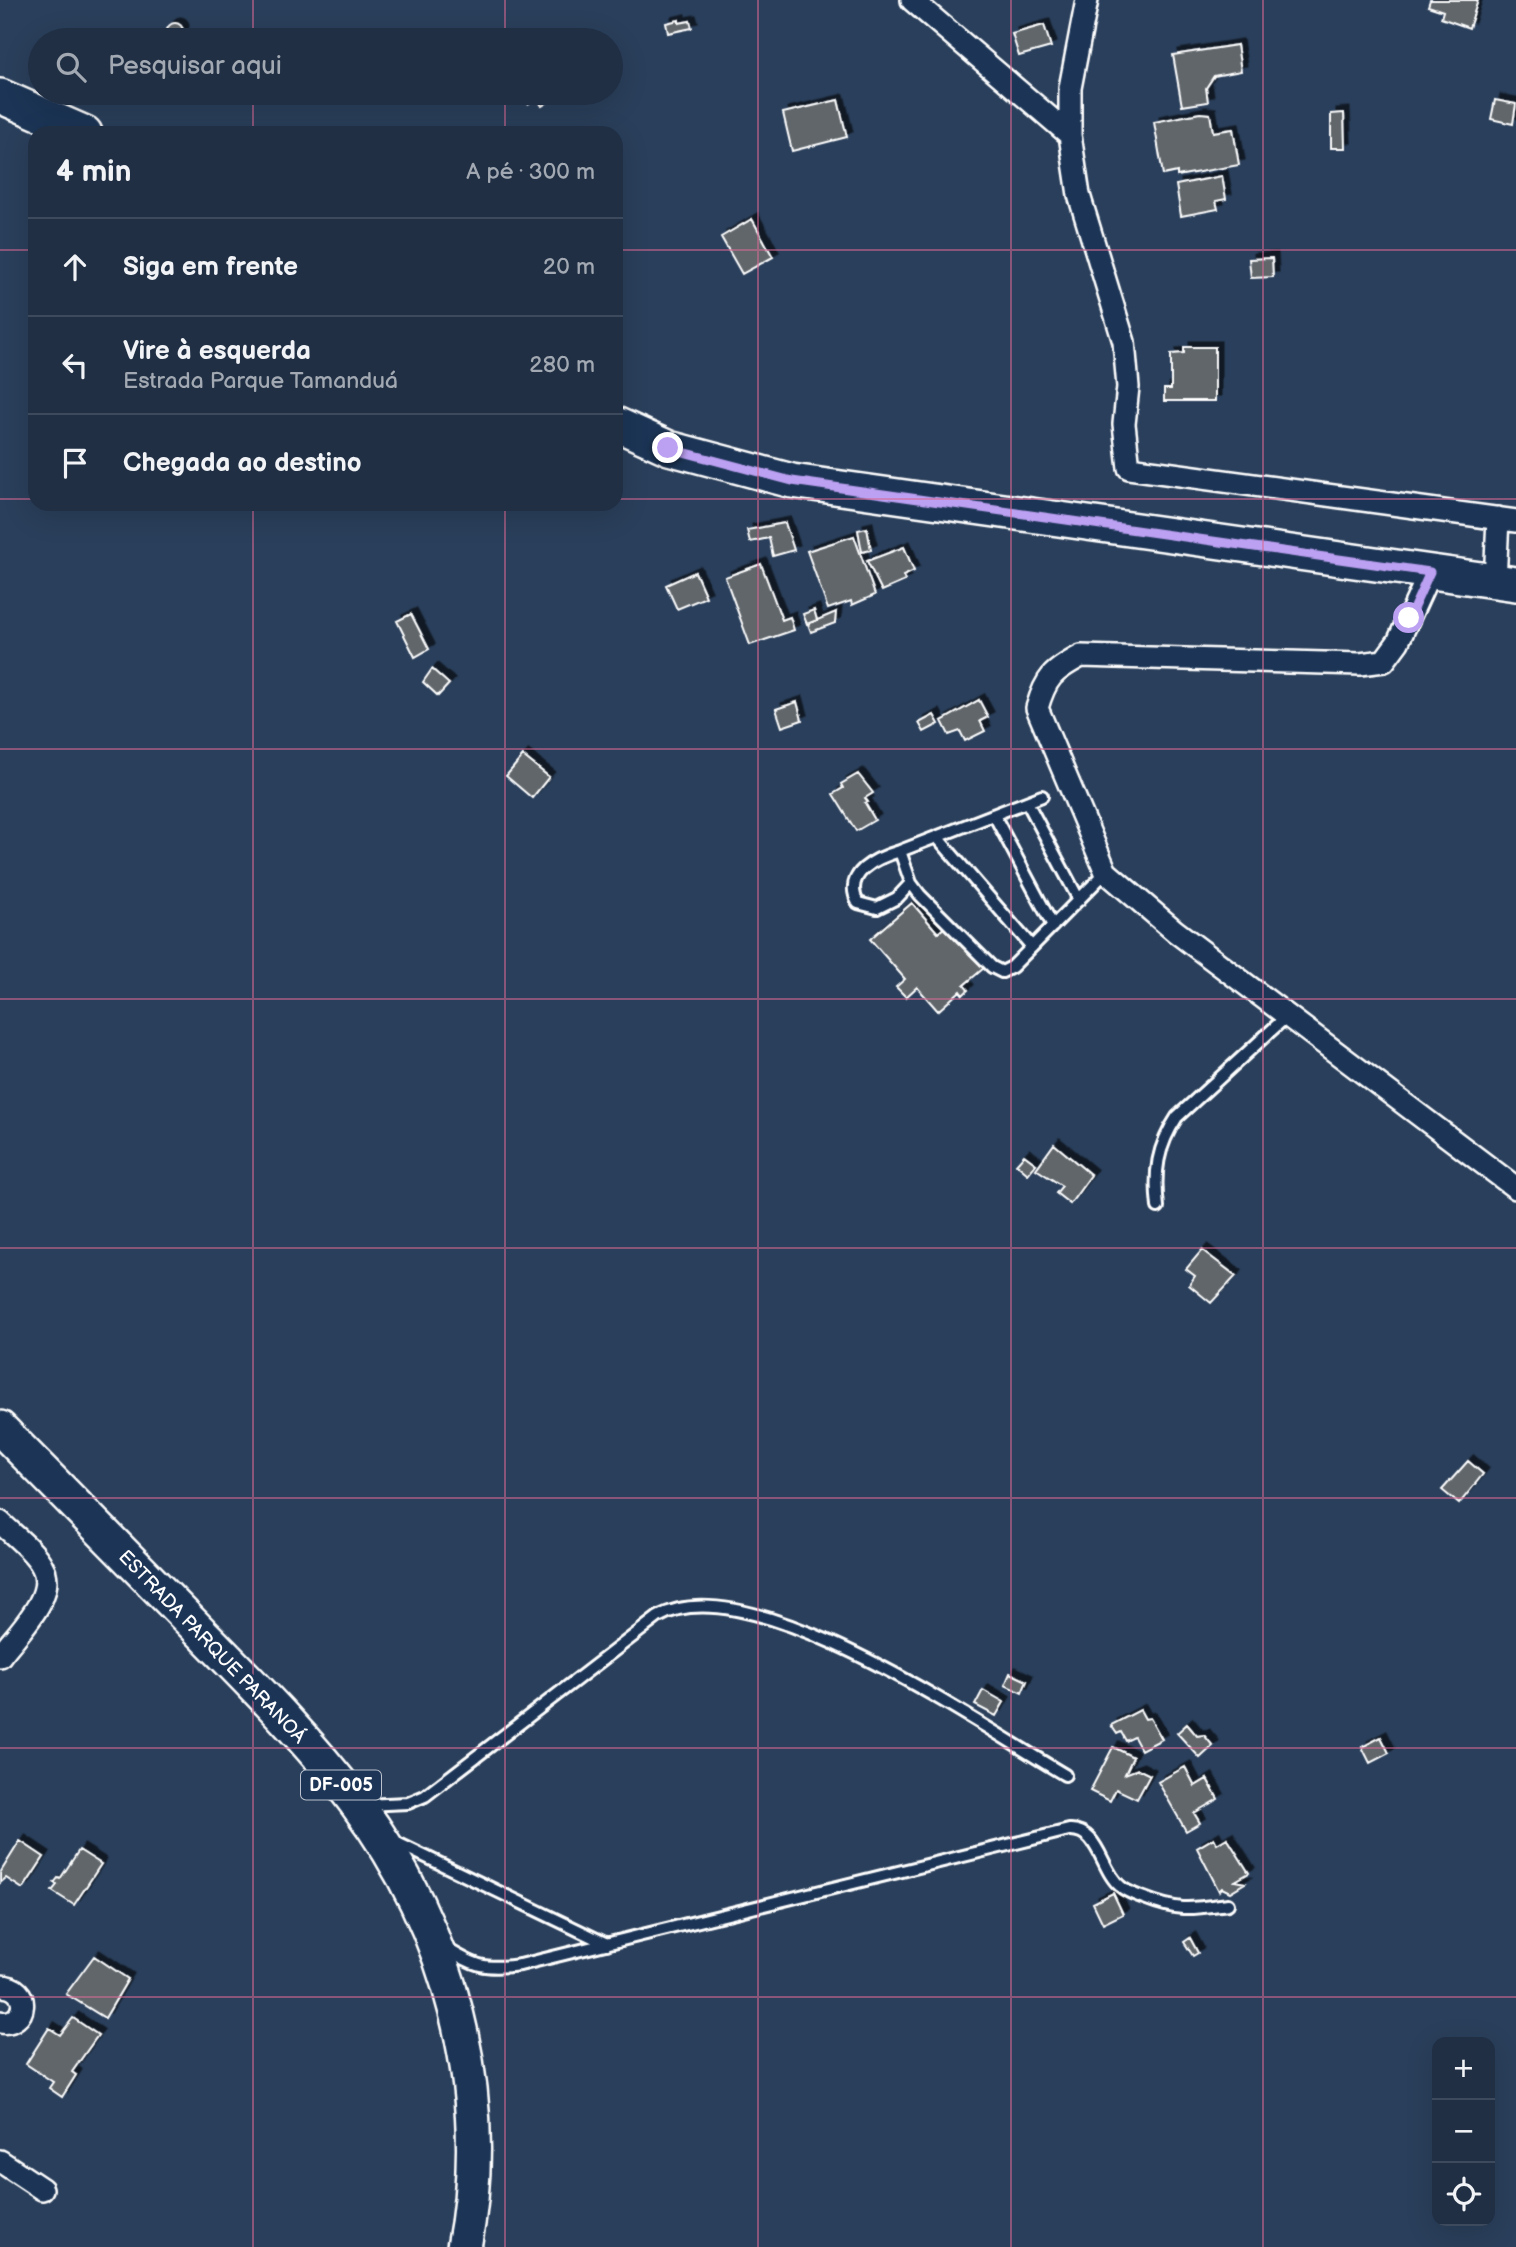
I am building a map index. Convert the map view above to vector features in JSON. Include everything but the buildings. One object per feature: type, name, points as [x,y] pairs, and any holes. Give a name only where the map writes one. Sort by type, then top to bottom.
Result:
[{"type":"main road","points":[[0,96],[69,126]]},
{"type":"main road","points":[[623,427],[668,448],[792,481],[1505,583]]},
{"type":"main road","name":"ESTRADA PARQUE PARANOÁ","points":[[0,1428],[289,1722],[366,1819],[403,1877],[433,1940],[462,2037],[475,2131],[464,2247]]},
{"type":"street","points":[[912,0],[1070,135]]},
{"type":"street","points":[[1087,0],[1070,88],[1070,135],[1079,194],[1124,342],[1128,387],[1124,424],[1129,468],[1507,520],[1505,583]]},
{"type":"street","points":[[1430,572],[1398,642],[1384,661],[1360,664],[1081,656],[1055,670],[1043,689],[1037,708],[1106,872],[1175,931],[1516,1188]]},
{"type":"street","points":[[0,1522],[42,1566],[46,1580],[40,1601],[0,1656]]},
{"type":"street","points":[[0,1986],[13,1988],[21,1996],[23,2008],[17,2018],[6,2023],[0,2022]]},
{"type":"street","points":[[0,2161],[42,2189]]},
{"type":"lane","points":[[911,883],[897,898],[877,908],[858,903],[853,893],[853,884],[869,864],[1042,796]]},
{"type":"lane","points":[[1027,802],[1079,900]]},
{"type":"lane","points":[[994,815],[1053,926]]},
{"type":"lane","points":[[937,837],[1032,947]]},
{"type":"lane","points":[[900,852],[911,883],[997,970],[1007,971],[1106,872]]},
{"type":"lane","points":[[1158,1207],[1157,1157],[1165,1135],[1177,1117],[1287,1016]]},
{"type":"lane","points":[[366,1819],[417,1801],[658,1617],[669,1611],[703,1605],[783,1623],[849,1649],[1065,1775]]},
{"type":"lane","points":[[366,1819],[607,1944]]},
{"type":"lane","points":[[433,1940],[477,1966],[496,1968],[607,1944],[1077,1829],[1089,1837],[1115,1880],[1127,1891],[1177,1910],[1228,1904]]},
{"type":"route","points":[[668,448],[792,481],[1430,572],[1409,618]]}]
